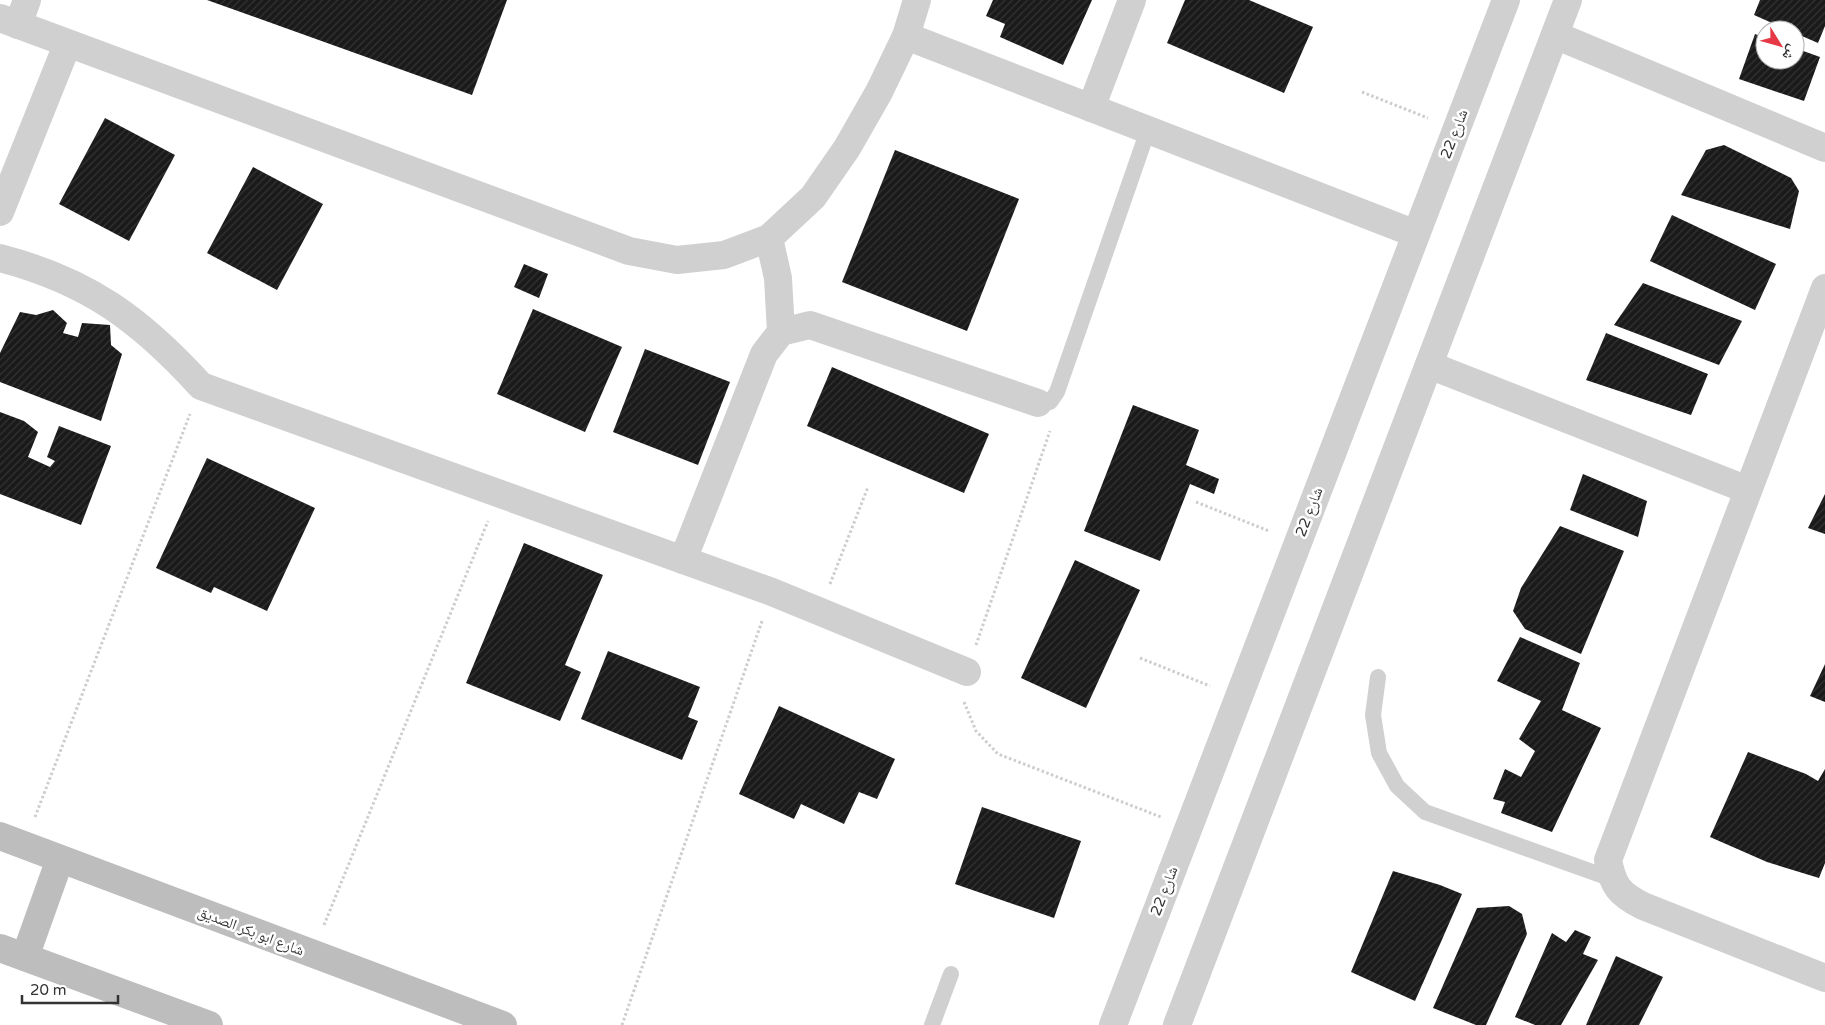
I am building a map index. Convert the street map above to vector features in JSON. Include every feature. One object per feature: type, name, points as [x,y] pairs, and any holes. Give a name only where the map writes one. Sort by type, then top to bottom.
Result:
[{"type":"main road","name":"شارع ابو بكر الصديق","points":[[12,841],[503,1025]]},
{"type":"main road","points":[[25,957],[60,859]]},
{"type":"main road","points":[[0,948],[209,1025]]},
{"type":"street","points":[[15,14],[68,45],[629,251],[677,260],[724,255],[769,238],[813,197],[847,148],[879,92],[906,36],[917,0]]},
{"type":"street","points":[[1091,108],[1132,0]]},
{"type":"street","name":"شارع 22","points":[[1113,1025],[1506,0]]},
{"type":"street","points":[[1177,1025],[1568,0]]},
{"type":"street","points":[[1555,35],[1825,148]]},
{"type":"street","points":[[906,36],[1416,234]]},
{"type":"street","points":[[0,212],[68,45]]},
{"type":"street","points":[[769,238],[778,278],[781,332]]},
{"type":"street","points":[[0,258],[32,266],[80,287],[125,314],[166,347],[201,386],[772,592],[967,672]]},
{"type":"street","points":[[1825,288],[1815,345],[1748,490],[1608,860],[1612,879],[1624,896],[1643,906],[1825,978]]},
{"type":"street","points":[[683,560],[764,354],[781,332],[810,325],[1044,402]]},
{"type":"street","points":[[1429,365],[1748,490]]},
{"type":"lane","points":[[1044,402],[1057,392],[1148,130]]},
{"type":"lane","points":[[1378,677],[1373,715],[1379,752],[1397,786],[1425,812],[1612,879]]},
{"type":"lane","points":[[932,1025],[951,974]]},
{"type":"path","points":[[1362,92],[1456,129]]},
{"type":"path","points":[[12,841],[201,386]]},
{"type":"path","points":[[1044,402],[1053,422],[967,672],[964,702],[976,732],[998,754],[1188,828]]},
{"type":"path","points":[[819,612],[868,487]]},
{"type":"path","points":[[313,954],[499,493]]},
{"type":"path","points":[[1196,502],[1297,543]]},
{"type":"path","points":[[622,1025],[772,592]]},
{"type":"path","points":[[1140,658],[1238,697]]},
{"type":"building","points":[[207,0],[507,0],[472,95]]},
{"type":"building","points":[[993,0],[1092,0],[1063,65],[1000,37],[1005,24],[986,16]]},
{"type":"building","points":[[1185,0],[1249,0],[1313,27],[1284,93],[1167,43]]},
{"type":"building","points":[[1760,0],[1825,0],[1825,26],[1818,43],[1805,37],[1805,20],[1765,20],[1754,15]]},
{"type":"building","points":[[1755,34],[1755,70],[1805,70],[1805,52],[1820,57],[1804,101],[1739,79]]},
{"type":"building","points":[[105,118],[175,155],[129,241],[59,204]]},
{"type":"building","points":[[1724,145],[1791,178],[1799,191],[1790,229],[1681,195],[1706,150]]},
{"type":"building","points":[[895,150],[1019,199],[967,331],[842,282]]},
{"type":"building","points":[[253,167],[323,204],[277,290],[207,253]]},
{"type":"building","points":[[1672,215],[1776,264],[1755,310],[1650,261]]},
{"type":"building","points":[[524,264],[548,274],[539,298],[514,287]]},
{"type":"building","points":[[1643,283],[1742,321],[1719,365],[1614,325]]},
{"type":"building","points":[[533,309],[622,347],[585,432],[497,394]]},
{"type":"building","points":[[53,310],[67,323],[63,333],[78,337],[82,323],[110,325],[111,345],[122,354],[101,421],[0,382],[0,353],[20,312],[36,315]]},
{"type":"building","points":[[1606,333],[1708,374],[1691,415],[1586,380]]},
{"type":"building","points":[[645,349],[730,382],[698,465],[613,432]]},
{"type":"building","points":[[832,367],[989,434],[964,493],[807,426]]},
{"type":"building","points":[[1133,405],[1199,430],[1186,465],[1219,479],[1214,494],[1190,484],[1160,561],[1084,531]]},
{"type":"building","points":[[0,412],[24,421],[38,432],[28,457],[50,467],[55,461],[47,457],[59,426],[111,446],[81,525],[0,494]]},
{"type":"building","points":[[207,458],[315,508],[267,611],[214,587],[211,593],[156,568]]},
{"type":"building","points":[[1583,474],[1647,501],[1638,537],[1570,510]]},
{"type":"building","points":[[1825,494],[1825,534],[1808,528]]},
{"type":"building","points":[[1560,526],[1624,551],[1581,654],[1525,629],[1513,611],[1521,588]]},
{"type":"building","points":[[524,543],[603,575],[565,665],[581,672],[560,721],[466,683]]},
{"type":"building","points":[[1075,560],[1140,590],[1086,708],[1021,678]]},
{"type":"building","points":[[1520,637],[1580,663],[1562,710],[1601,728],[1552,832],[1501,813],[1505,802],[1493,799],[1505,769],[1521,777],[1535,751],[1519,739],[1541,701],[1497,681]]},
{"type":"building","points":[[608,651],[700,687],[688,717],[698,721],[682,760],[581,719]]},
{"type":"building","points":[[1825,664],[1825,702],[1810,696]]},
{"type":"building","points":[[779,706],[895,759],[877,799],[859,792],[844,824],[801,804],[794,819],[739,794]]},
{"type":"building","points":[[1748,752],[1806,774],[1818,781],[1825,769],[1825,863],[1819,878],[1767,862],[1710,837]]},
{"type":"building","points":[[982,807],[1081,841],[1054,918],[955,884]]},
{"type":"building","points":[[1393,871],[1440,885],[1462,894],[1415,1001],[1351,972]]},
{"type":"building","points":[[1509,906],[1522,914],[1527,934],[1486,1025],[1476,1025],[1433,1008],[1477,908]]},
{"type":"building","points":[[1575,930],[1591,937],[1583,954],[1598,960],[1561,1025],[1535,1025],[1515,1017],[1552,933],[1566,942]]},
{"type":"building","points":[[1616,956],[1663,977],[1639,1025],[1586,1025]]}]
